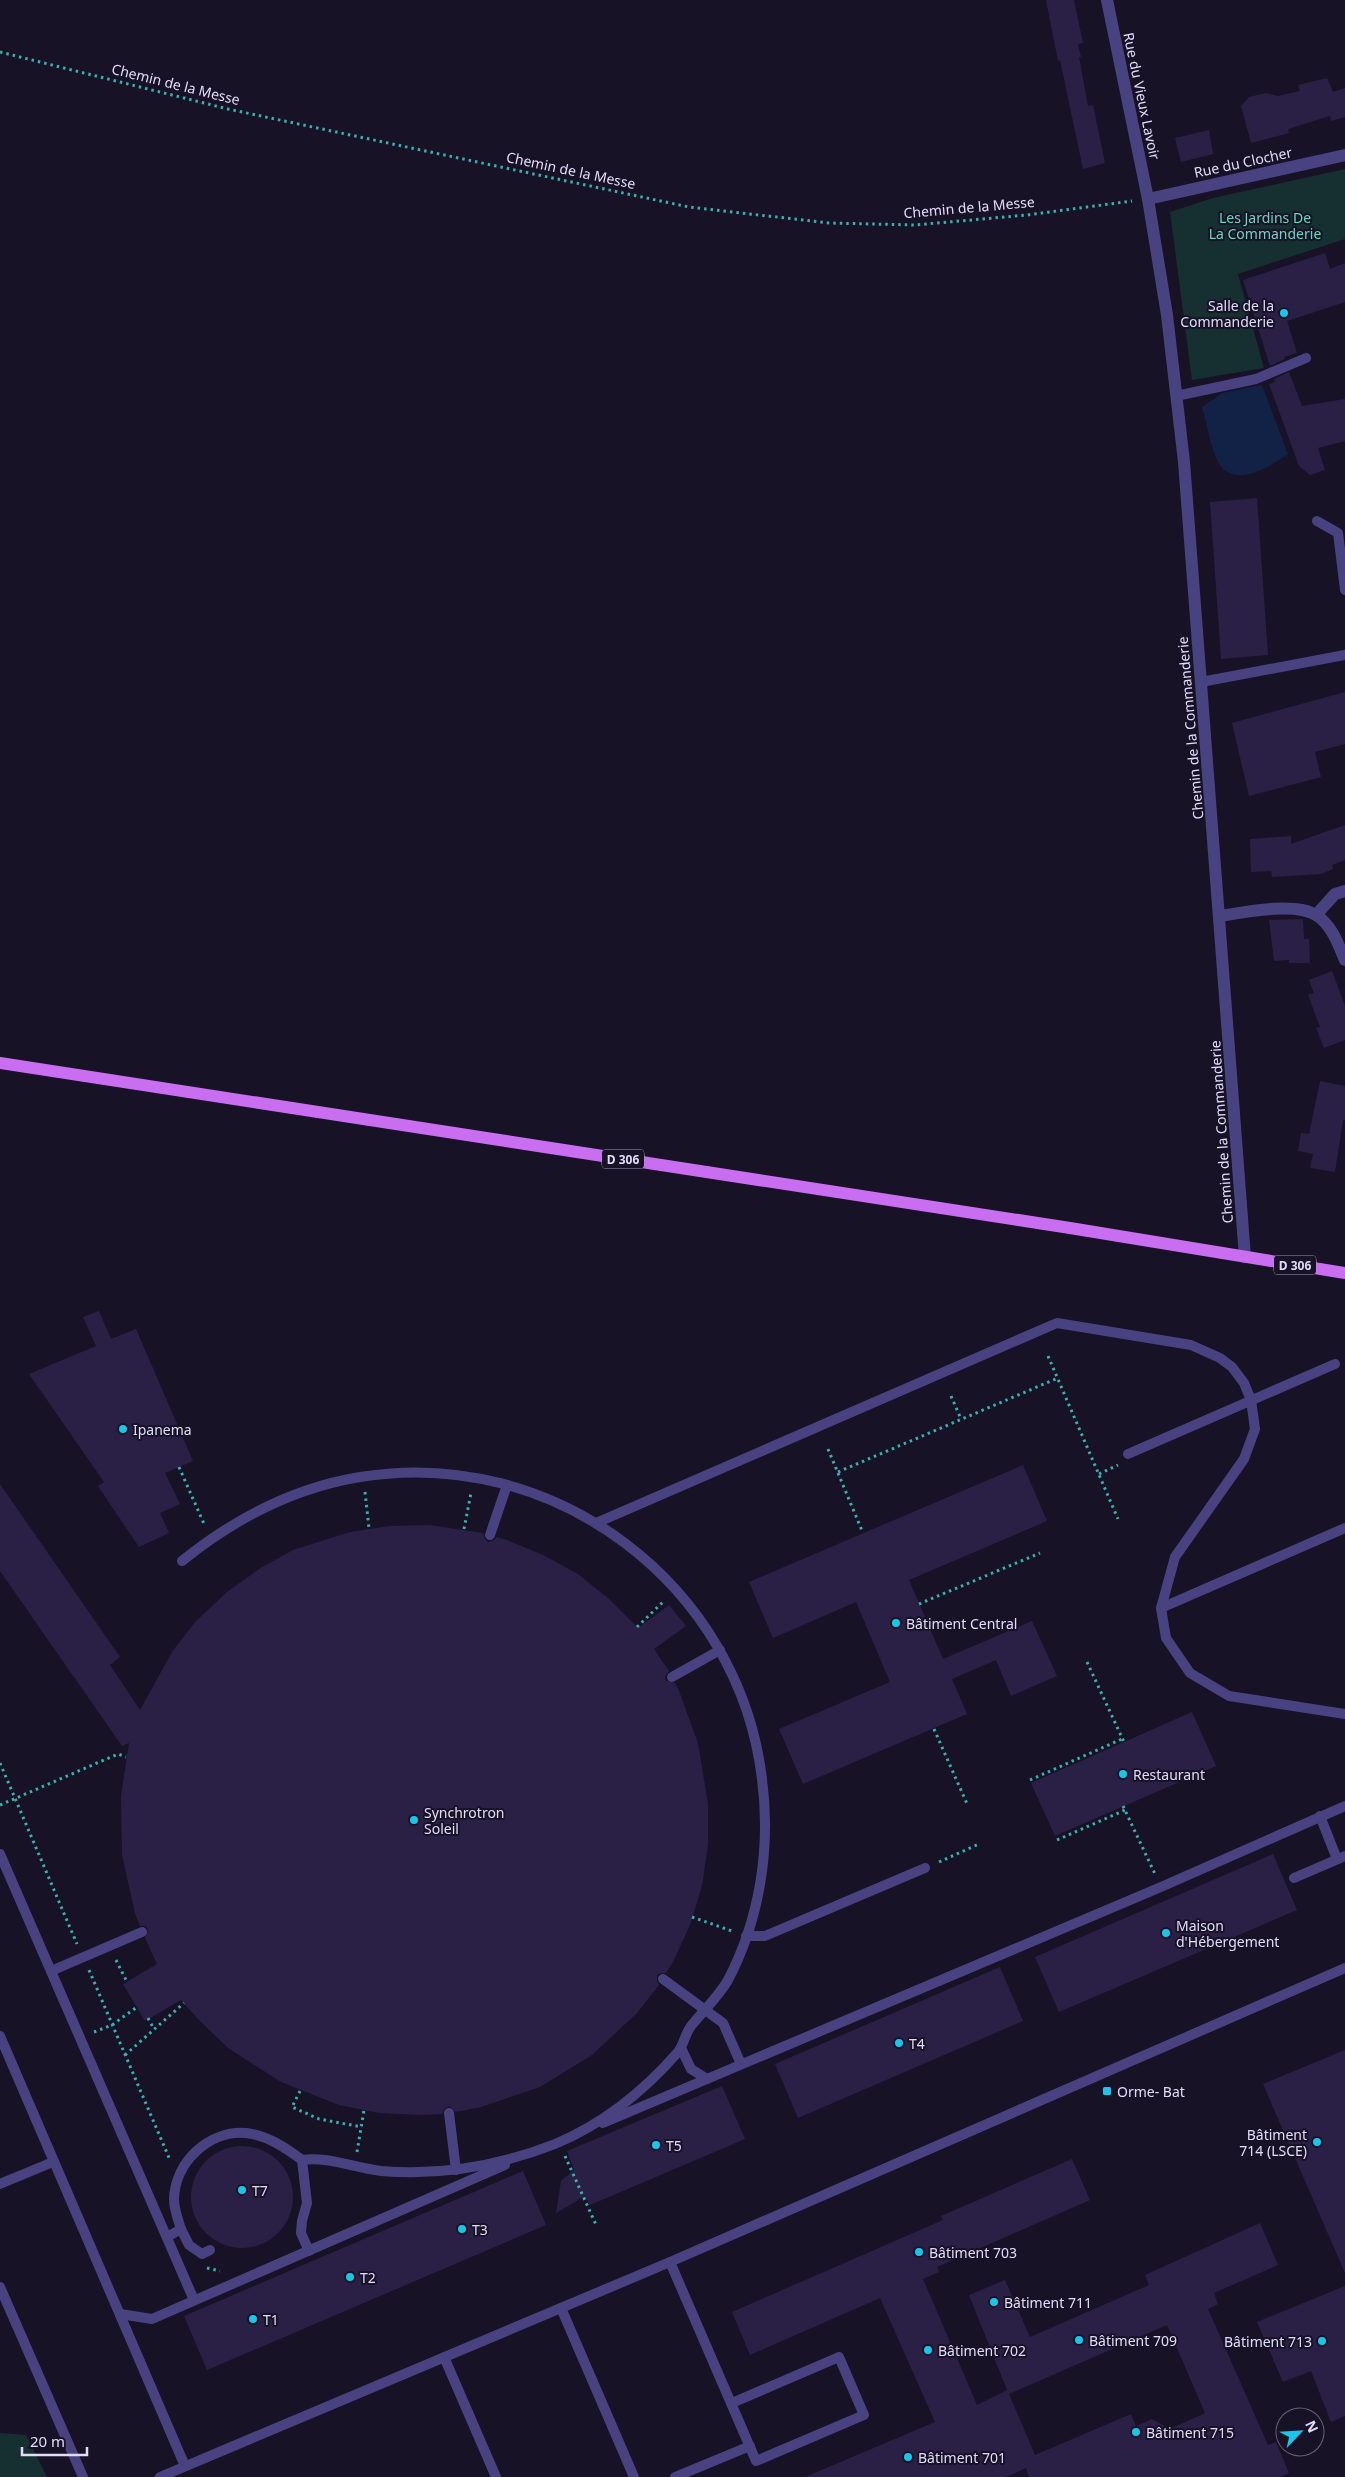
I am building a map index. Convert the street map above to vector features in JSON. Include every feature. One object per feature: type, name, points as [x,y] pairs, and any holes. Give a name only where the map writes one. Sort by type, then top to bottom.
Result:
[{"type":"main road","name":"D 306","points":[[0,1063],[1345,1273]]},
{"type":"street","name":"Rue du Vieux Lavoir","points":[[1107,0],[1148,199]]},
{"type":"street","name":"Rue du Clocher","points":[[1148,199],[1345,155]]},
{"type":"street","name":"Chemin de la Commanderie","points":[[1148,199],[1166,316],[1184,462],[1245,1257]]},
{"type":"street","points":[[1316,915],[1335,894],[1345,891]]},
{"type":"street","points":[[1220,916],[1282,909],[1303,910],[1316,915],[1333,932],[1345,960]]},
{"type":"lane","points":[[1176,396],[1256,379],[1306,358]]},
{"type":"lane","points":[[1317,521],[1338,532],[1345,590]]},
{"type":"lane","points":[[1201,682],[1345,655]]},
{"type":"lane","points":[[596,1523],[1057,1323],[1191,1345],[1220,1358],[1232,1366],[1244,1383],[1251,1400],[1255,1429],[1244,1459],[1175,1557],[1160,1608],[1166,1638],[1190,1673],[1228,1696],[1345,1714]]},
{"type":"lane","points":[[1125,1459],[1251,1400],[1336,1364]]},
{"type":"lane","points":[[182,1561],[246,1516],[315,1487],[363,1476],[421,1473],[474,1478],[537,1494],[596,1523],[633,1548],[676,1589],[708,1631],[736,1682],[747,1711],[761,1765],[765,1797],[764,1861],[757,1898],[746,1936],[726,1984],[687,2031],[681,2048],[636,2095],[601,2119],[558,2142],[519,2157],[456,2170],[411,2172],[354,2167],[317,2158],[302,2160],[285,2148],[264,2138],[246,2133],[226,2135],[208,2142],[193,2154],[183,2168],[176,2183],[174,2200],[180,2229],[189,2245],[202,2254],[210,2250]]},
{"type":"lane","points":[[490,1535],[507,1485]]},
{"type":"lane","points":[[1160,1608],[1345,1528]]},
{"type":"lane","points":[[672,1677],[720,1650]]},
{"type":"lane","points":[[120,2314],[152,2319],[558,2142],[1161,1887],[1345,1806]]},
{"type":"lane","points":[[1294,1878],[1341,1858],[1320,1816]]},
{"type":"lane","points":[[0,1854],[194,2300]]},
{"type":"lane","points":[[746,1936],[765,1936],[925,1868]]},
{"type":"lane","points":[[51,1971],[142,1932]]},
{"type":"lane","points":[[160,2477],[670,2262],[1345,1968]]},
{"type":"lane","points":[[663,1979],[723,2023],[741,2064]]},
{"type":"lane","points":[[0,2036],[185,2466]]},
{"type":"lane","points":[[681,2048],[691,2070],[707,2079]]},
{"type":"lane","points":[[449,2113],[456,2170]]},
{"type":"lane","points":[[302,2160],[307,2204],[301,2233],[309,2251]]},
{"type":"lane","points":[[0,2184],[53,2162]]},
{"type":"lane","points":[[166,2237],[180,2229]]},
{"type":"lane","points":[[670,2262],[756,2461],[864,2415],[840,2357],[732,2403]]},
{"type":"lane","points":[[0,2287],[83,2477]]},
{"type":"lane","points":[[561,2308],[634,2477]]},
{"type":"lane","points":[[444,2357],[496,2477]]},
{"type":"lane","points":[[674,2477],[750,2446]]},
{"type":"path","name":"Chemin de la Messe","points":[[0,52],[228,109],[689,207],[829,223],[915,225],[1148,199]]},
{"type":"path","points":[[1048,1356],[1118,1519]]},
{"type":"path","points":[[838,1472],[1058,1378]]},
{"type":"path","points":[[951,1396],[960,1419]]},
{"type":"path","points":[[828,1449],[863,1534]]},
{"type":"path","points":[[1098,1474],[1125,1459]]},
{"type":"path","points":[[179,1467],[211,1539]]},
{"type":"path","points":[[363,1476],[369,1528]]},
{"type":"path","points":[[464,1529],[474,1478]]},
{"type":"path","points":[[919,1604],[1040,1553]]},
{"type":"path","points":[[637,1627],[676,1589]]},
{"type":"path","points":[[1030,1780],[1123,1740],[1088,1662]]},
{"type":"path","points":[[934,1728],[968,1806]]},
{"type":"path","points":[[0,1805],[118,1754],[126,1757]]},
{"type":"path","points":[[1056,1840],[1124,1808],[1161,1887]]},
{"type":"path","points":[[925,1868],[979,1844]]},
{"type":"path","points":[[692,1918],[746,1936]]},
{"type":"path","points":[[109,1946],[127,1982]]},
{"type":"path","points":[[125,2055],[184,2003]]},
{"type":"path","points":[[80,2038],[112,2025],[136,2007]]},
{"type":"path","points":[[148,2018],[154,2030]]},
{"type":"path","points":[[300,2091],[292,2107],[319,2119],[362,2127]]},
{"type":"path","points":[[354,2167],[364,2110]]},
{"type":"path","points":[[558,2142],[597,2227]]},
{"type":"green space","name":"Les Jardins De La Commanderie","points":[[1345,169],[1345,239],[1238,274],[1264,368],[1192,380],[1170,212],[1213,198]]},
{"type":"green space","points":[[0,2433],[26,2435],[47,2477],[0,2477]]},
{"type":"water","points":[[1262,385],[1288,454],[1271,465],[1251,474],[1231,474],[1223,469],[1217,460],[1210,441],[1202,407],[1222,393]]},
{"type":"building","points":[[1046,0],[1074,0],[1083,43],[1078,44],[1081,57],[1079,57],[1088,106],[1093,105],[1105,163],[1083,169]]},
{"type":"building","points":[[1327,78],[1333,92],[1345,88],[1345,117],[1331,121],[1330,116],[1288,129],[1289,133],[1251,143],[1241,106],[1249,97],[1266,93],[1278,96],[1300,91],[1298,85]]},
{"type":"building","points":[[1209,130],[1213,154],[1181,162],[1175,138]]},
{"type":"building","name":"Salle de la Commanderie","points":[[1325,253],[1330,269],[1345,263],[1345,302],[1287,321],[1297,353],[1284,357],[1285,359],[1270,366],[1243,280]]},
{"type":"building","points":[[1289,372],[1302,406],[1345,399],[1345,441],[1318,448],[1325,470],[1310,475],[1299,466],[1269,384],[1275,382],[1274,379]]},
{"type":"building","points":[[1257,498],[1268,655],[1221,659],[1210,502]]},
{"type":"building","points":[[1345,692],[1345,744],[1315,752],[1321,777],[1249,796],[1232,723]]},
{"type":"building","points":[[1345,825],[1345,860],[1332,865],[1333,869],[1321,874],[1272,877],[1271,871],[1251,872],[1250,839],[1291,836],[1291,844]]},
{"type":"building","points":[[1303,919],[1304,939],[1309,939],[1310,963],[1289,963],[1289,960],[1274,961],[1269,920]]},
{"type":"building","points":[[1332,971],[1345,1006],[1345,1040],[1324,1048],[1316,1028],[1320,1027],[1308,995],[1314,993],[1309,980]]},
{"type":"building","points":[[1320,1081],[1345,1086],[1345,1120],[1343,1120],[1335,1172],[1310,1168],[1313,1154],[1298,1151],[1301,1133],[1309,1134]]},
{"type":"building","name":"Ipanema","points":[[99,1311],[111,1339],[136,1329],[193,1461],[165,1473],[180,1504],[160,1513],[169,1533],[139,1547],[98,1486],[104,1482],[29,1374],[96,1346],[83,1317]]},
{"type":"building","name":"Bâtiment Central","points":[[1023,1465],[1047,1521],[909,1580],[943,1659],[1032,1621],[1057,1676],[1011,1696],[996,1660],[952,1679],[967,1714],[803,1784],[779,1729],[890,1682],[856,1602],[773,1638],[749,1582]]},
{"type":"building","name":"Synchrotron Soleil","points":[[0,1484],[120,1657],[110,1665],[140,1710],[172,1652],[195,1622],[227,1592],[259,1569],[293,1550],[350,1532],[389,1526],[429,1525],[483,1533],[488,1542],[497,1537],[507,1540],[543,1555],[578,1574],[609,1599],[638,1628],[669,1605],[686,1626],[654,1649],[669,1671],[665,1676],[666,1681],[675,1683],[679,1691],[698,1743],[708,1804],[708,1845],[702,1886],[690,1925],[673,1962],[666,1973],[657,1975],[659,1985],[637,2013],[592,2055],[540,2087],[481,2107],[456,2112],[449,2106],[445,2108],[442,2114],[420,2115],[379,2113],[339,2105],[281,2082],[228,2048],[181,2000],[145,2021],[123,1984],[157,1964],[145,1938],[148,1930],[146,1926],[140,1926],[135,1913],[122,1855],[121,1796],[129,1743],[122,1746],[0,1571]]},
{"type":"building","name":"Restaurant","points":[[1192,1712],[1216,1766],[1055,1836],[1031,1783]]},
{"type":"building","name":"Maison d'Hébergement","points":[[1273,1854],[1297,1910],[1059,2012],[1035,1957]]},
{"type":"building","name":"T4","points":[[1000,1967],[1023,2021],[798,2118],[775,2064]]},
{"type":"building","name":"Bâtiment 714 (LSCE)","points":[[1345,2050],[1345,2273],[1263,2084]]},
{"type":"building","name":"T5","points":[[722,2086],[745,2139],[590,2205],[585,2196],[556,2213],[561,2181],[574,2170],[567,2151]]},
{"type":"building","name":"T7","points":[[242,2146],[262,2150],[278,2161],[289,2177],[293,2197],[289,2217],[278,2233],[262,2244],[242,2248],[222,2244],[206,2233],[195,2217],[191,2197],[195,2177],[206,2161],[222,2150]]},
{"type":"building","points":[[1072,2159],[1090,2200],[937,2267],[939,2272],[923,2279],[977,2405],[1007,2390],[969,2295],[1005,2280],[1030,2337],[1149,2285],[1145,2275],[1260,2223],[1278,2265],[1214,2293],[1218,2304],[1208,2309],[1268,2445],[1275,2442],[1275,2457],[1282,2457],[1289,2473],[1280,2477],[1029,2477],[1026,2468],[1006,2477],[805,2477],[935,2422],[880,2298],[750,2355],[732,2312],[943,2220],[941,2216]],"holes":[[[1167,2325],[1205,2413],[1170,2429],[1152,2419],[1136,2426],[1131,2414],[1035,2455],[1009,2394]]]},
{"type":"building","points":[[523,2171],[546,2225],[207,2370],[184,2316]]},
{"type":"building","name":"Bâtiment 713","points":[[1345,2286],[1345,2416],[1331,2422],[1311,2371],[1283,2382],[1257,2322]]},
{"type":"place","name":"Salle de la Commanderie","points":[[1284,313]]},
{"type":"place","name":"Ipanema","points":[[123,1429]]},
{"type":"place","name":"Bâtiment Central","points":[[896,1623]]},
{"type":"place","name":"Restaurant","points":[[1123,1774]]},
{"type":"place","name":"Synchrotron Soleil","points":[[414,1820]]},
{"type":"place","name":"Maison d'Hébergement","points":[[1166,1933]]},
{"type":"place","name":"T4","points":[[899,2043]]},
{"type":"place","name":"Orme- Bat","points":[[1107,2091]]},
{"type":"place","name":"Bâtiment 714 (LSCE)","points":[[1317,2142]]},
{"type":"place","name":"T5","points":[[656,2145]]},
{"type":"place","name":"T7","points":[[242,2190]]},
{"type":"place","name":"T3","points":[[462,2229]]},
{"type":"place","name":"Bâtiment 703","points":[[919,2252]]},
{"type":"place","name":"T2","points":[[350,2277]]},
{"type":"place","name":"Bâtiment 711","points":[[994,2302]]},
{"type":"place","name":"T1","points":[[253,2319]]},
{"type":"place","name":"Bâtiment 709","points":[[1079,2340]]},
{"type":"place","name":"Bâtiment 713","points":[[1322,2341]]},
{"type":"place","name":"Bâtiment 702","points":[[928,2350]]},
{"type":"place","name":"Bâtiment 715","points":[[1136,2432]]},
{"type":"place","name":"Bâtiment 701","points":[[908,2457]]}]
